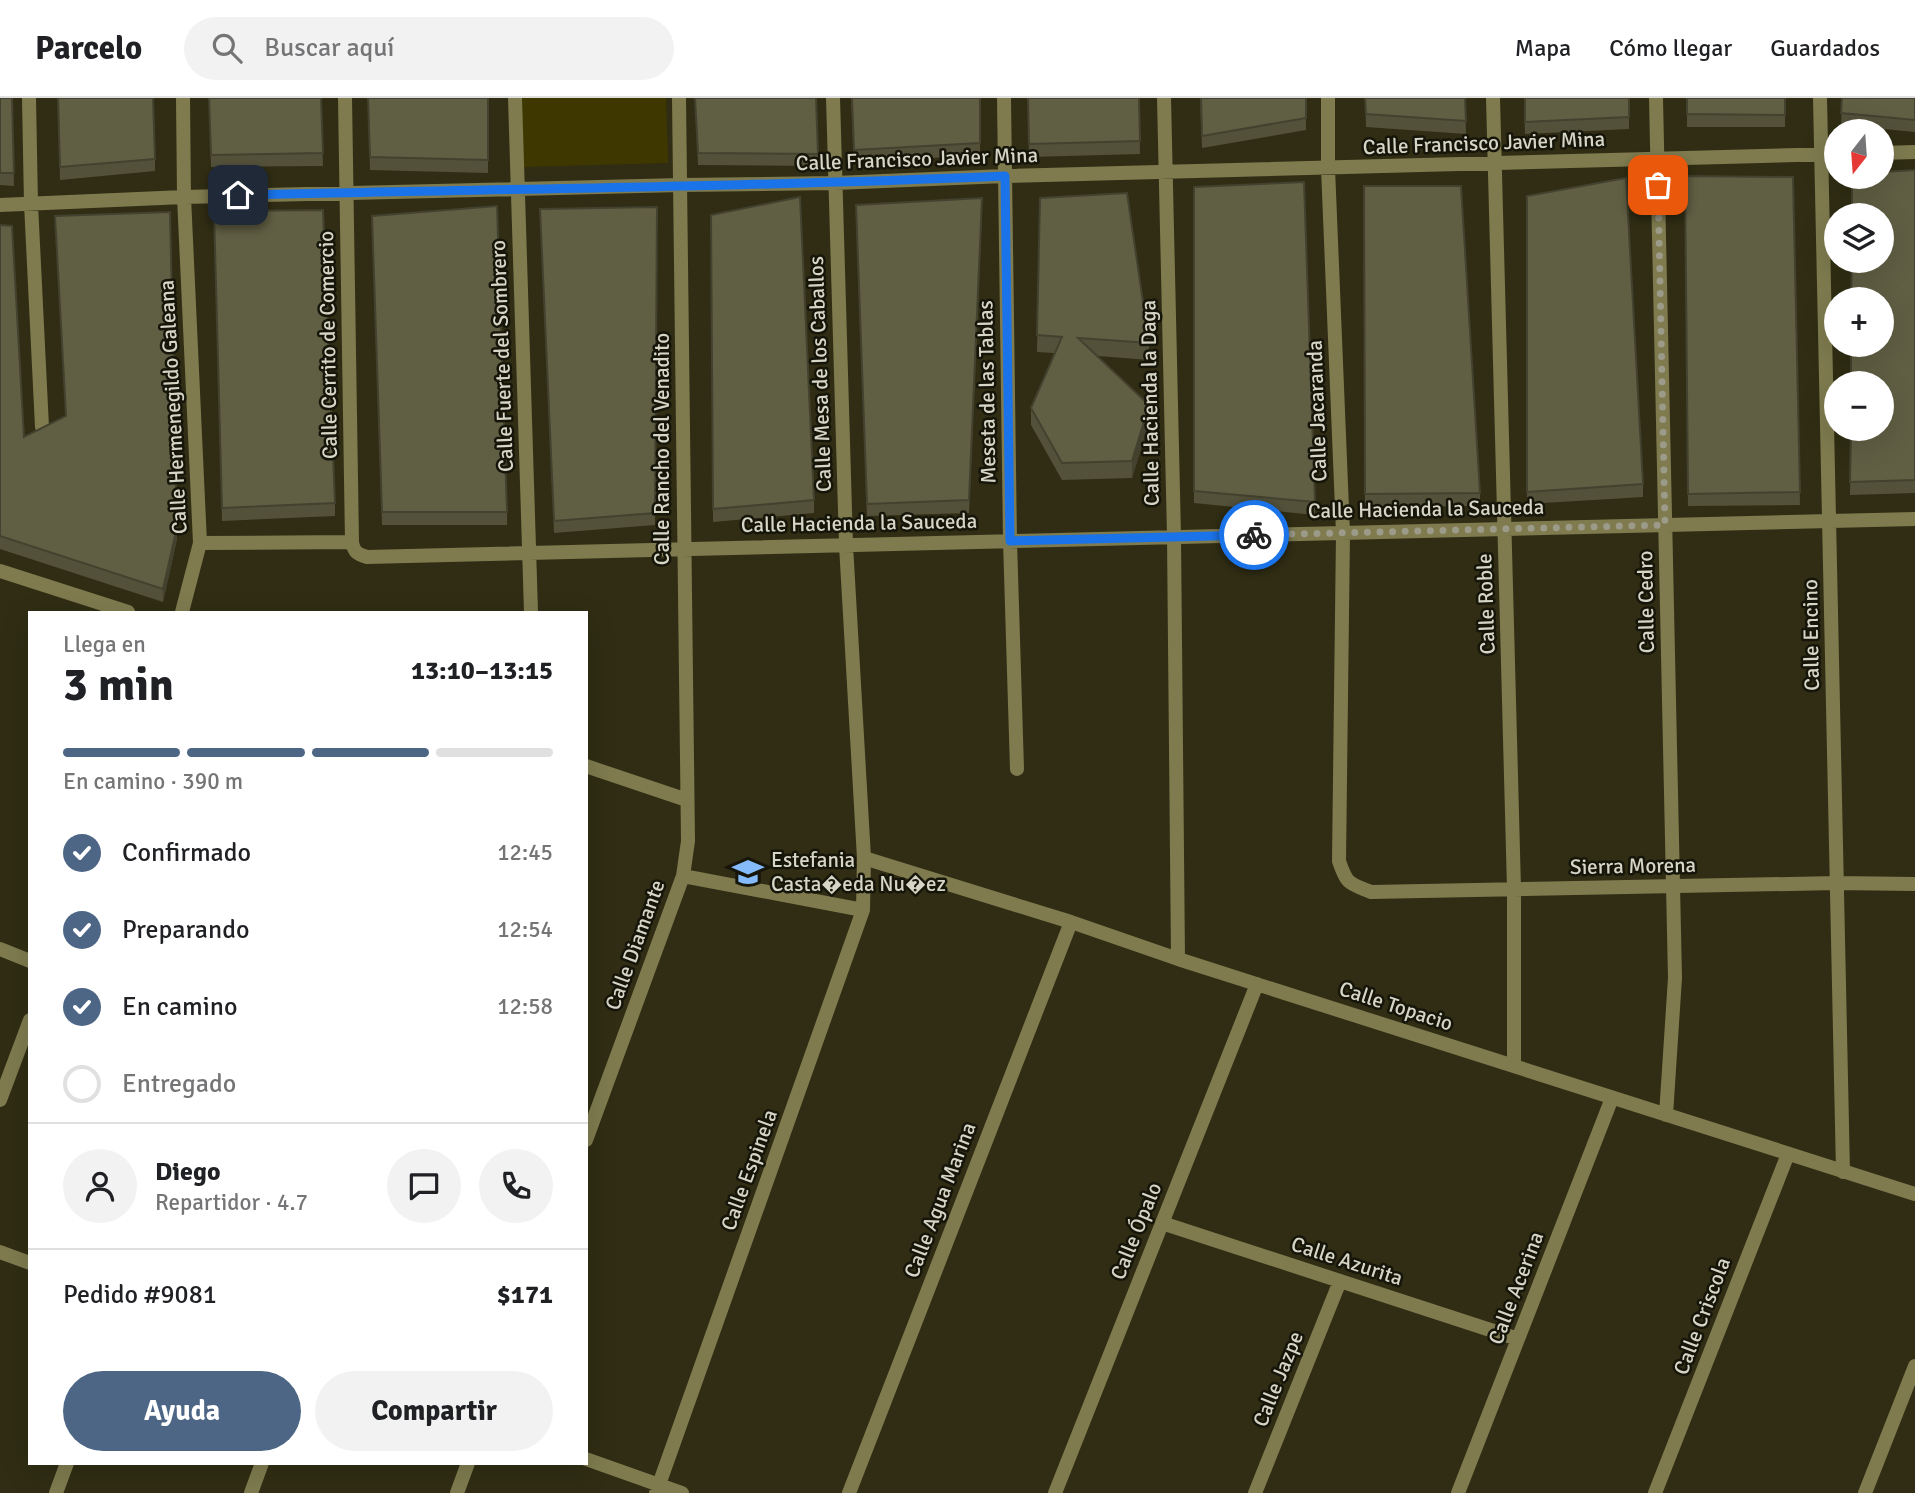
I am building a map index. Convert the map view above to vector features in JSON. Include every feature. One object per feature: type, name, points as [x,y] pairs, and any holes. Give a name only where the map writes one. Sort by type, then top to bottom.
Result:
[{"type":"street","points":[[29,98],[31,204],[42,427]]},
{"type":"street","name":"Calle Hermenegildo Galeana","points":[[182,611],[200,543],[184,197],[183,98]]},
{"type":"street","name":"Calle Cerrito de Comercio","points":[[345,98],[353,545]]},
{"type":"street","name":"Calle Fuerte del Sombrero","points":[[515,98],[530,611]]},
{"type":"street","name":"Calle Rancho del Venadito","points":[[679,98],[687,800]]},
{"type":"street","name":"Calle Mesa de los Caballos","points":[[833,98],[846,545],[864,858]]},
{"type":"street","name":"Meseta de las Tablas","points":[[1004,98],[1010,541],[1017,769]]},
{"type":"street","name":"Calle Hacienda la Daga","points":[[1164,98],[1174,537],[1178,959]]},
{"type":"street","name":"Calle Jacaranda","points":[[1328,98],[1328,168],[1343,533],[1339,861],[1345,878],[1354,885]]},
{"type":"street","name":"Calle Roble","points":[[1493,98],[1514,889],[1514,1066]]},
{"type":"street","name":"Calle Cedro","points":[[1656,98],[1675,978],[1666,1115]]},
{"type":"street","name":"Calle Encino","points":[[1820,98],[1824,123]]},
{"type":"street","points":[[1894,153],[1915,152]]},
{"type":"street","name":"Calle Francisco Javier Mina","points":[[0,205],[184,197],[835,183],[1824,154]]},
{"type":"street","name":"Calle Encino","points":[[1829,189],[1830,521],[1843,1172]]},
{"type":"street","name":"Calle Hacienda la Sauceda","points":[[200,543],[353,545],[358,554],[367,557],[1915,519]]},
{"type":"street","points":[[0,571],[125,611]]},
{"type":"street","points":[[588,767],[687,800]]},
{"type":"street","name":"Calle Diamante","points":[[588,1135],[683,876],[688,841],[687,800]]},
{"type":"street","name":"Calle Topacio","points":[[864,858],[1915,1194]]},
{"type":"street","name":"Calle Espinela","points":[[658,1489],[863,910],[864,858]]},
{"type":"street","points":[[683,876],[863,910]]},
{"type":"street","name":"Sierra Morena","points":[[1354,885],[1371,892],[1838,883],[1915,884]]},
{"type":"street","name":"Calle Agua Marina","points":[[849,1493],[1071,922]]},
{"type":"street","points":[[0,950],[28,960]]},
{"type":"street","name":"Calle Ópalo","points":[[1055,1493],[1257,984]]},
{"type":"street","points":[[0,1100],[28,1025]]},
{"type":"street","name":"Calle Acerina","points":[[1458,1493],[1612,1098]]},
{"type":"street","name":"Calle Criscola","points":[[1656,1493],[1788,1154]]},
{"type":"street","name":"Calle Azurita","points":[[1162,1223],[1518,1339]]},
{"type":"street","points":[[0,1252],[28,1262]]},
{"type":"street","name":"Calle Jazpe","points":[[1255,1493],[1340,1281]]},
{"type":"street","points":[[1865,1493],[1915,1366]]},
{"type":"street","points":[[588,1460],[658,1489],[682,1493]]},
{"type":"street","points":[[56,1493],[66,1465]]},
{"type":"street","points":[[251,1493],[261,1465]]},
{"type":"street","points":[[457,1493],[467,1465]]},
{"type":"shaded area","points":[[520,98],[666,98],[668,163],[523,167]]},
{"type":"building","points":[[0,98],[12,98],[14,173],[0,173]]},
{"type":"building","points":[[58,98],[153,98],[155,159],[60,167]]},
{"type":"building","points":[[209,98],[321,98],[323,153],[211,155]]},
{"type":"building","points":[[368,98],[488,98],[488,160],[370,157]]},
{"type":"building","points":[[695,98],[816,98],[818,154],[698,153]]},
{"type":"building","points":[[852,98],[980,98],[980,143],[854,150]]},
{"type":"building","points":[[1028,98],[1139,98],[1140,141],[1029,144]]},
{"type":"building","points":[[1201,98],[1306,98],[1306,118],[1202,136]]},
{"type":"building","points":[[1365,98],[1465,98],[1466,121],[1366,114]]},
{"type":"building","points":[[1525,98],[1629,98],[1629,117],[1525,122]]},
{"type":"building","points":[[1687,98],[1785,98],[1785,115],[1687,114]]},
{"type":"building","points":[[1842,98],[1915,98],[1915,120],[1841,113]]},
{"type":"building","points":[[1915,170],[1915,480],[1850,482],[1851,441],[1894,441],[1894,371],[1851,371],[1851,357],[1894,357],[1894,287],[1851,287],[1852,273],[1894,273],[1894,203],[1852,203],[1852,189],[1894,189],[1894,171]]},
{"type":"building","points":[[1685,176],[1793,177],[1800,492],[1688,494]]},
{"type":"building","points":[[1626,178],[1643,484],[1527,492],[1527,196]]},
{"type":"building","points":[[1304,182],[1315,502],[1194,491],[1194,187]]},
{"type":"building","points":[[1364,186],[1461,186],[1480,493],[1365,494]]},
{"type":"building","points":[[1127,193],[1149,343],[1078,338],[1149,405],[1132,461],[1062,463],[1031,408],[1062,337],[1037,335],[1040,198]]},
{"type":"building","points":[[800,197],[814,500],[713,509],[711,215]]},
{"type":"building","points":[[982,198],[969,500],[867,504],[856,205]]},
{"type":"building","points":[[497,206],[507,512],[382,512],[372,216]]},
{"type":"building","points":[[657,207],[655,513],[554,521],[540,209]]},
{"type":"building","points":[[323,210],[335,503],[222,508],[214,211]]},
{"type":"building","points":[[170,212],[177,527],[163,589],[0,536],[0,225],[12,226],[24,437],[66,416],[55,216]]},
{"type":"way so far","points":[[1254,535],[1665,525],[1658,185]]},
{"type":"place","name":"Estefania Casta�eda Nu�ez","points":[[748,872]]},
{"type":"route","points":[[238,195],[835,183],[1005,176],[1010,541],[1254,535]]}]
